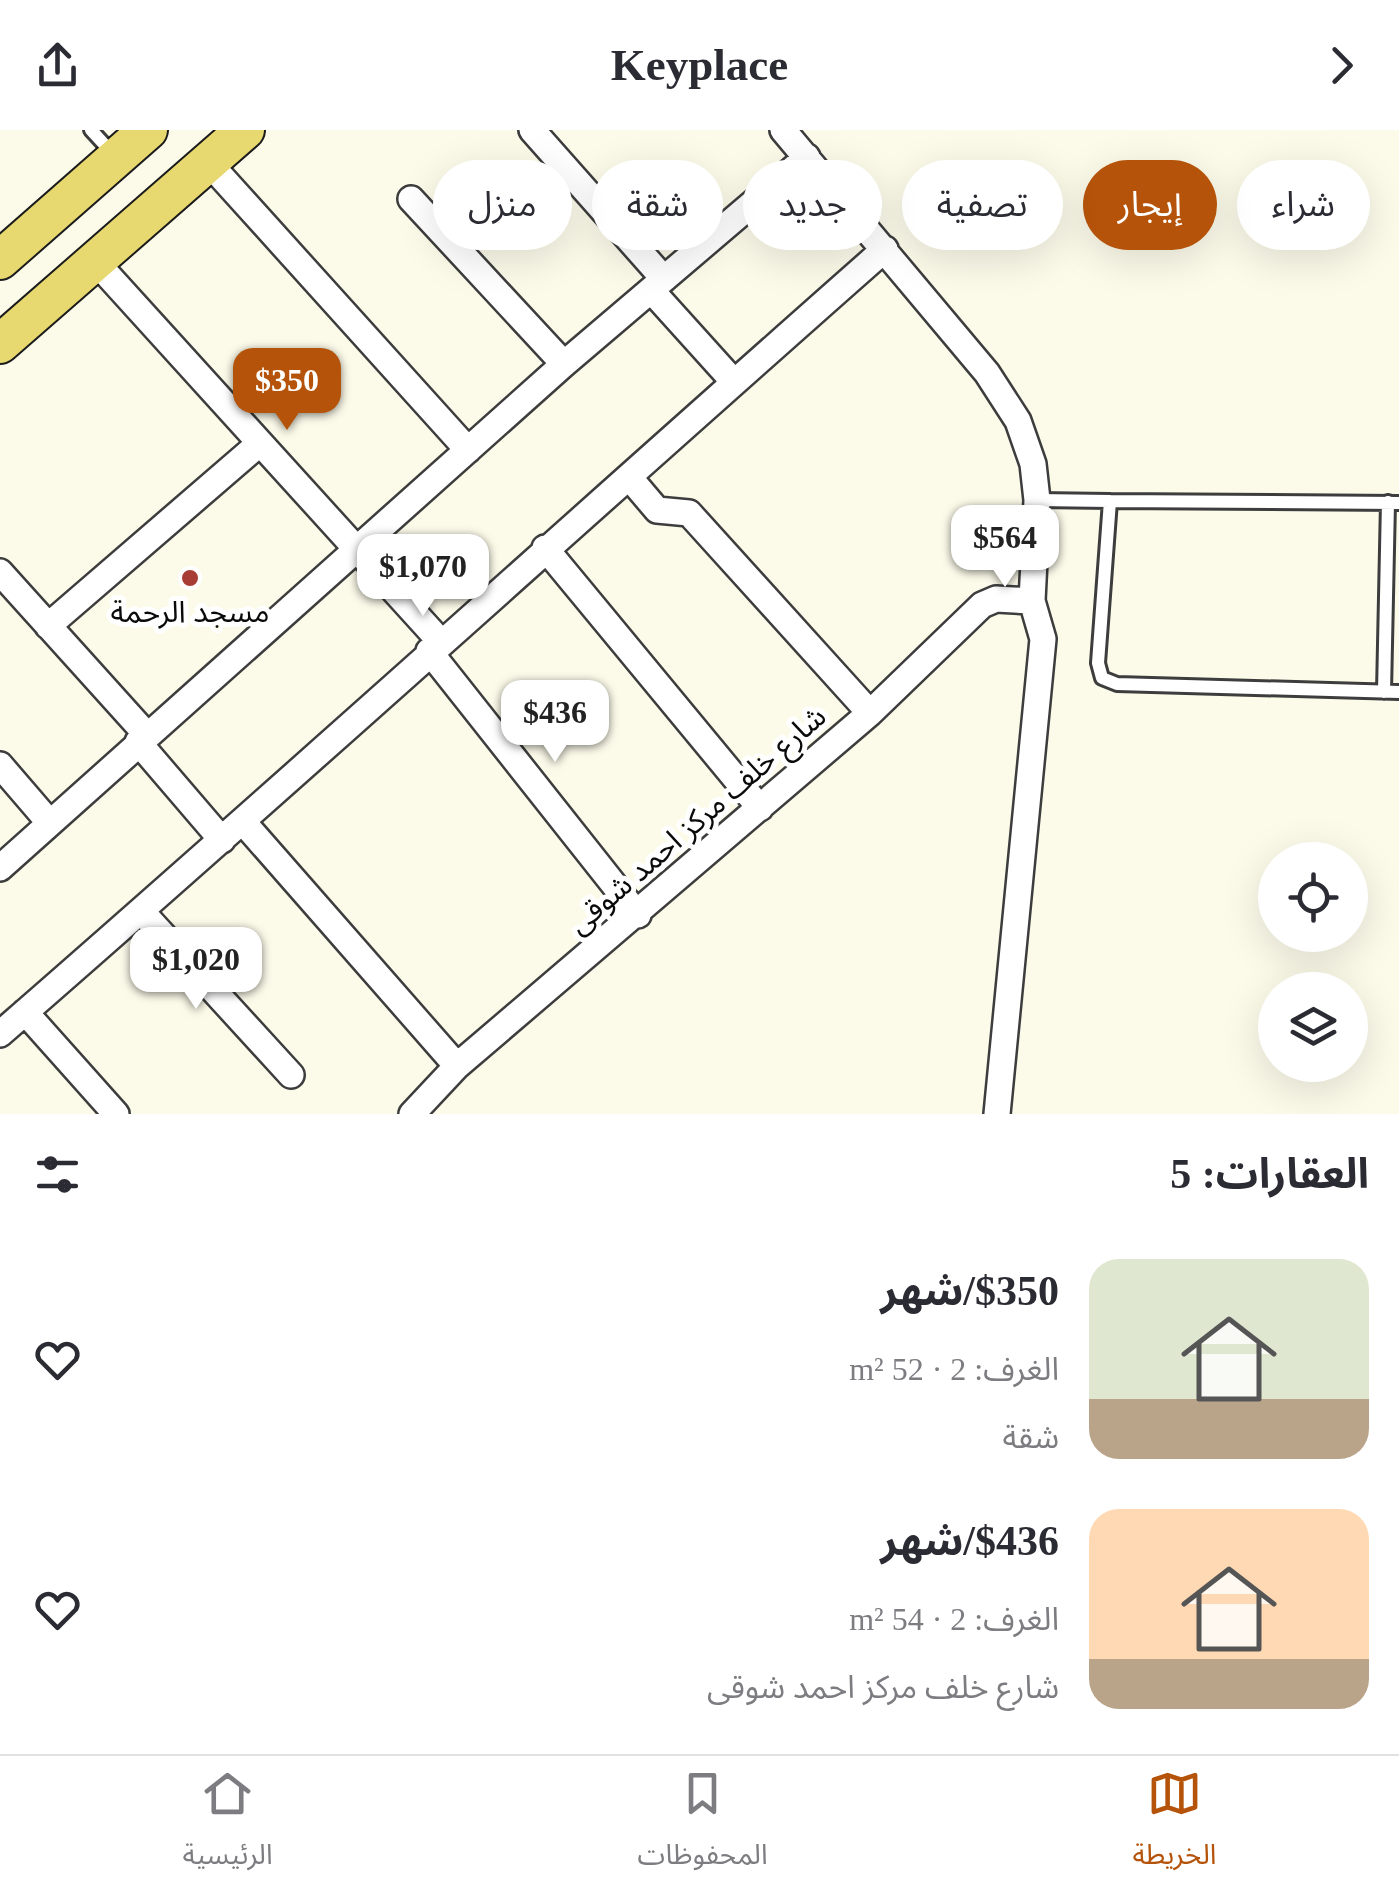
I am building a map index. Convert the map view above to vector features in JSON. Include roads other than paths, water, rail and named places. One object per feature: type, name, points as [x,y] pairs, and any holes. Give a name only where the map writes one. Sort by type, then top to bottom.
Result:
[{"type":"main road","points":[[0,260],[148,130]]},
{"type":"main road","points":[[0,344],[245,130]]},
{"type":"street","points":[[532,130],[734,382]]},
{"type":"street","points":[[783,130],[987,373],[1018,421],[1033,464],[1037,500],[1032,601],[1043,639],[997,1114]]},
{"type":"street","points":[[0,868],[564,364],[807,157]]},
{"type":"street","points":[[208,162],[468,450]]},
{"type":"street","points":[[411,200],[564,364]]},
{"type":"street","points":[[0,1034],[244,823],[434,646],[885,249]]},
{"type":"street","points":[[94,262],[356,549],[638,914]]},
{"type":"street","points":[[48,626],[260,443]]},
{"type":"street","points":[[629,477],[656,510],[689,513],[870,714]]},
{"type":"street","points":[[545,548],[760,808]]},
{"type":"street","points":[[0,572],[142,738],[222,840]]},
{"type":"street","name":"شارع خلف مركز احمد شوقى","points":[[412,1114],[457,1066],[870,714],[982,605],[996,600],[1032,601]]},
{"type":"street","points":[[0,765],[49,822]]},
{"type":"street","points":[[244,823],[457,1066]]},
{"type":"street","points":[[142,911],[291,1076]]},
{"type":"street","points":[[25,1012],[116,1114]]},
{"type":"lane","points":[[91,130],[117,158]]},
{"type":"lane","points":[[1037,500],[1393,502],[1384,692]]},
{"type":"lane","points":[[1110,500],[1098,663],[1102,678],[1116,684],[1399,692]]},
{"type":"place","name":"مسجد الرحمة","points":[[190,578]]}]
